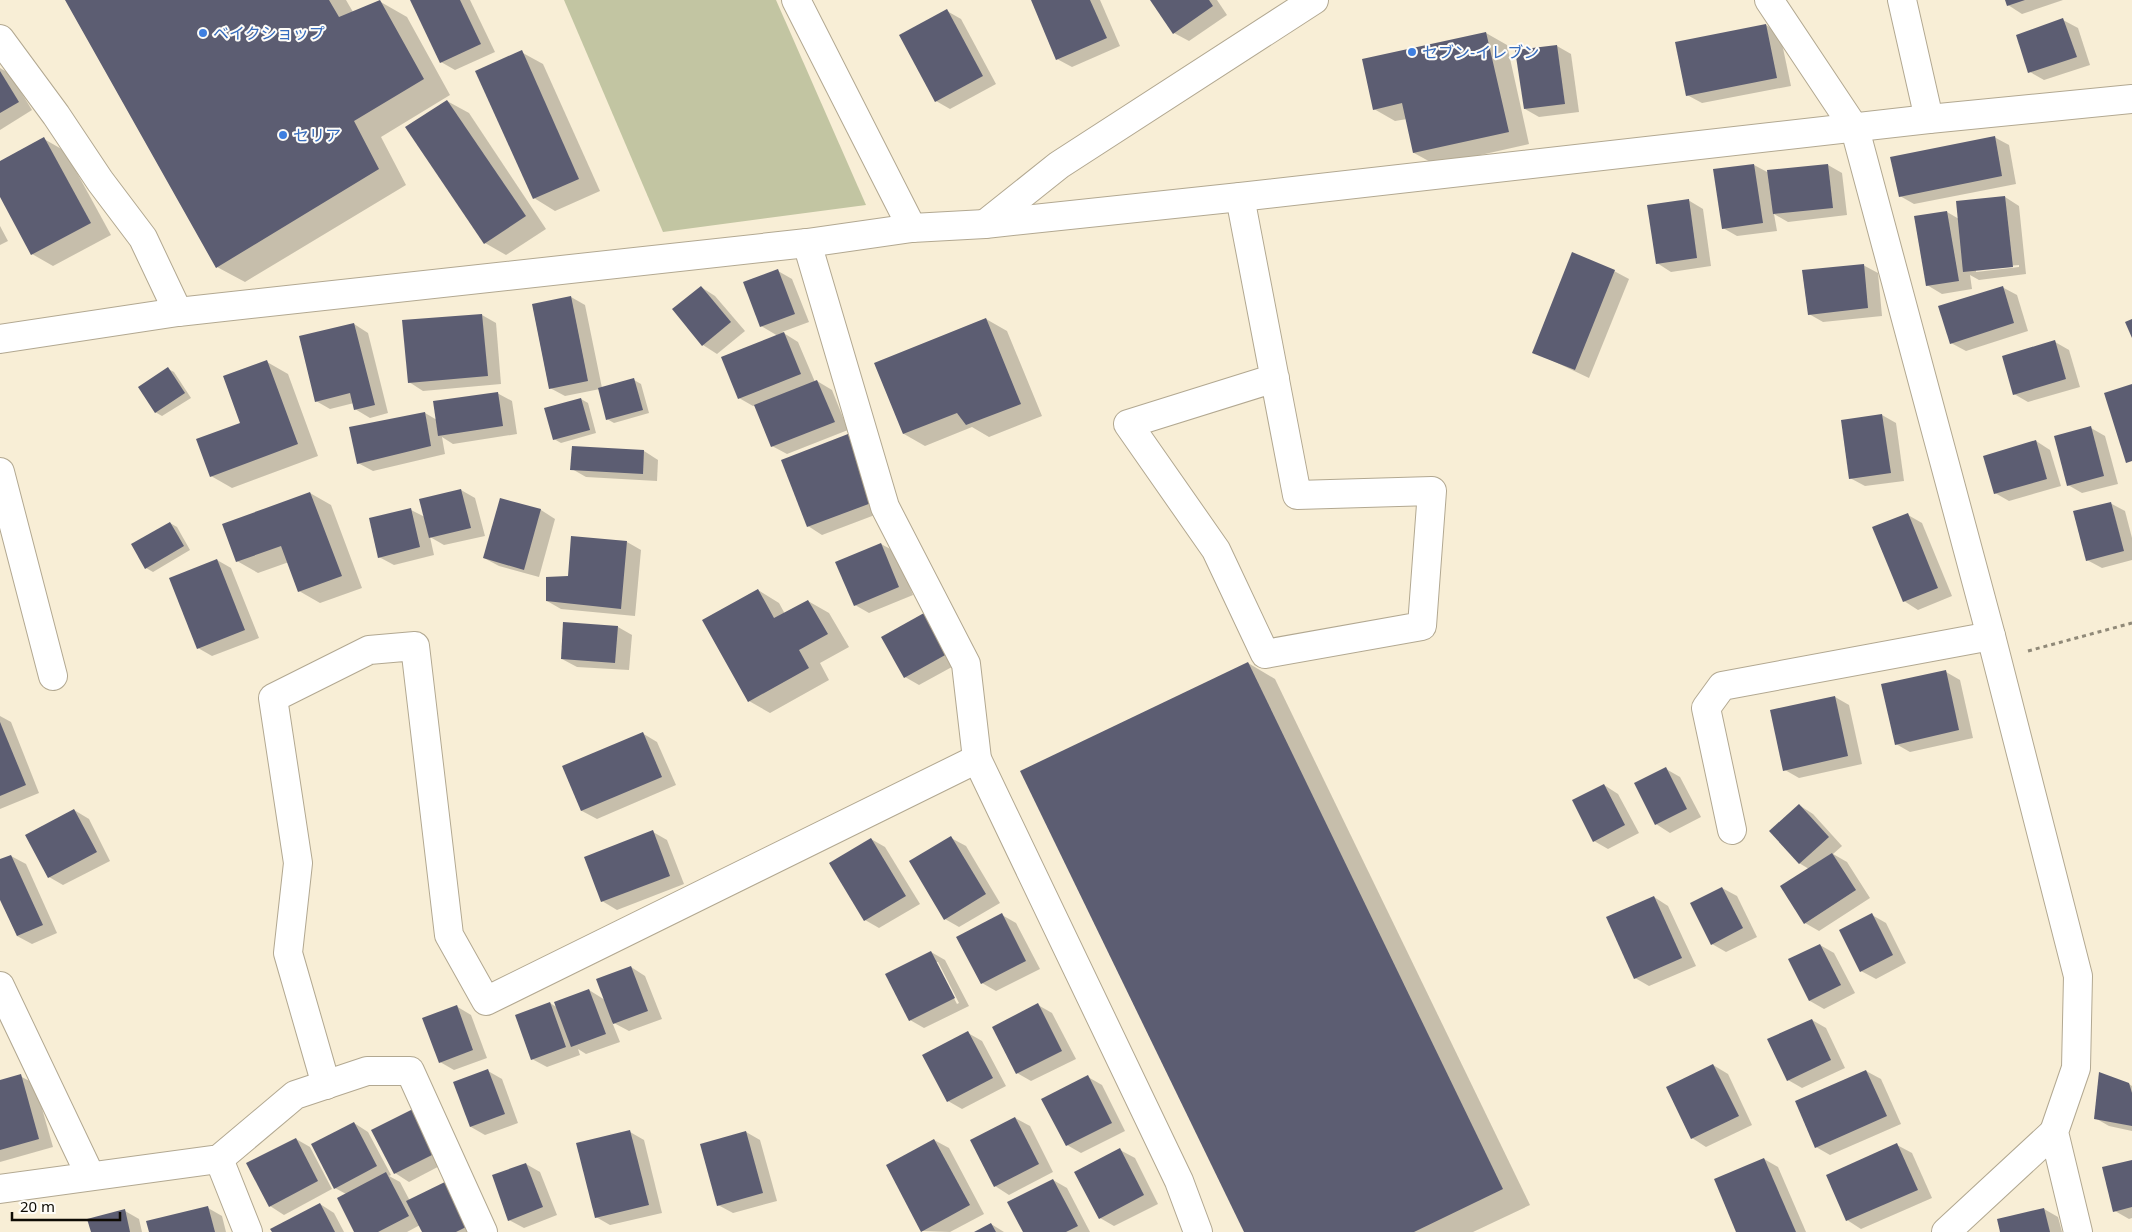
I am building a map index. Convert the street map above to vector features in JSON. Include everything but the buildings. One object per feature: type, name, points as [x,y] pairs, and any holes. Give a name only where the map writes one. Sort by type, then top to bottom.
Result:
[{"type":"street","points":[[796,0],[912,228]]},
{"type":"street","points":[[1769,0],[1855,129],[2078,976],[2076,1068],[2054,1132],[1946,1232]]},
{"type":"street","points":[[1902,0],[1929,119]]},
{"type":"street","points":[[985,224],[1059,165],[1310,1]]},
{"type":"street","points":[[0,39],[143,238],[178,312]]},
{"type":"street","points":[[0,339],[178,312],[807,243],[912,228],[985,224],[1855,129],[1929,119],[2132,99]]},
{"type":"street","points":[[1240,197],[1275,378],[1297,494],[1432,491],[1422,626],[1266,654],[1216,550],[1128,424],[1275,378]]},
{"type":"street","points":[[807,243],[885,507],[966,664],[976,759],[1179,1181],[1198,1232]]},
{"type":"street","points":[[0,472],[53,676]]},
{"type":"street","points":[[326,1085],[288,953],[298,863],[273,698],[369,650],[415,646],[449,935],[486,1001],[976,759]]},
{"type":"street","points":[[1732,830],[1706,708],[1722,686],[1993,648]]},
{"type":"street","points":[[0,986],[90,1175]]},
{"type":"street","points":[[0,1189],[90,1175],[219,1159],[295,1095],[367,1071],[410,1071],[483,1232]]},
{"type":"street","points":[[2054,1132],[2078,1232]]},
{"type":"street","points":[[219,1159],[248,1232]]},
{"type":"path","points":[[1993,648],[2132,622]]},
{"type":"green space","points":[[564,0],[776,0],[866,205],[663,232]]},
{"type":"place","name":"ベイクショップ","points":[[203,33]]},
{"type":"place","name":"セブン-イレブン","points":[[1412,52]]},
{"type":"place","name":"セリア","points":[[283,135]]}]
